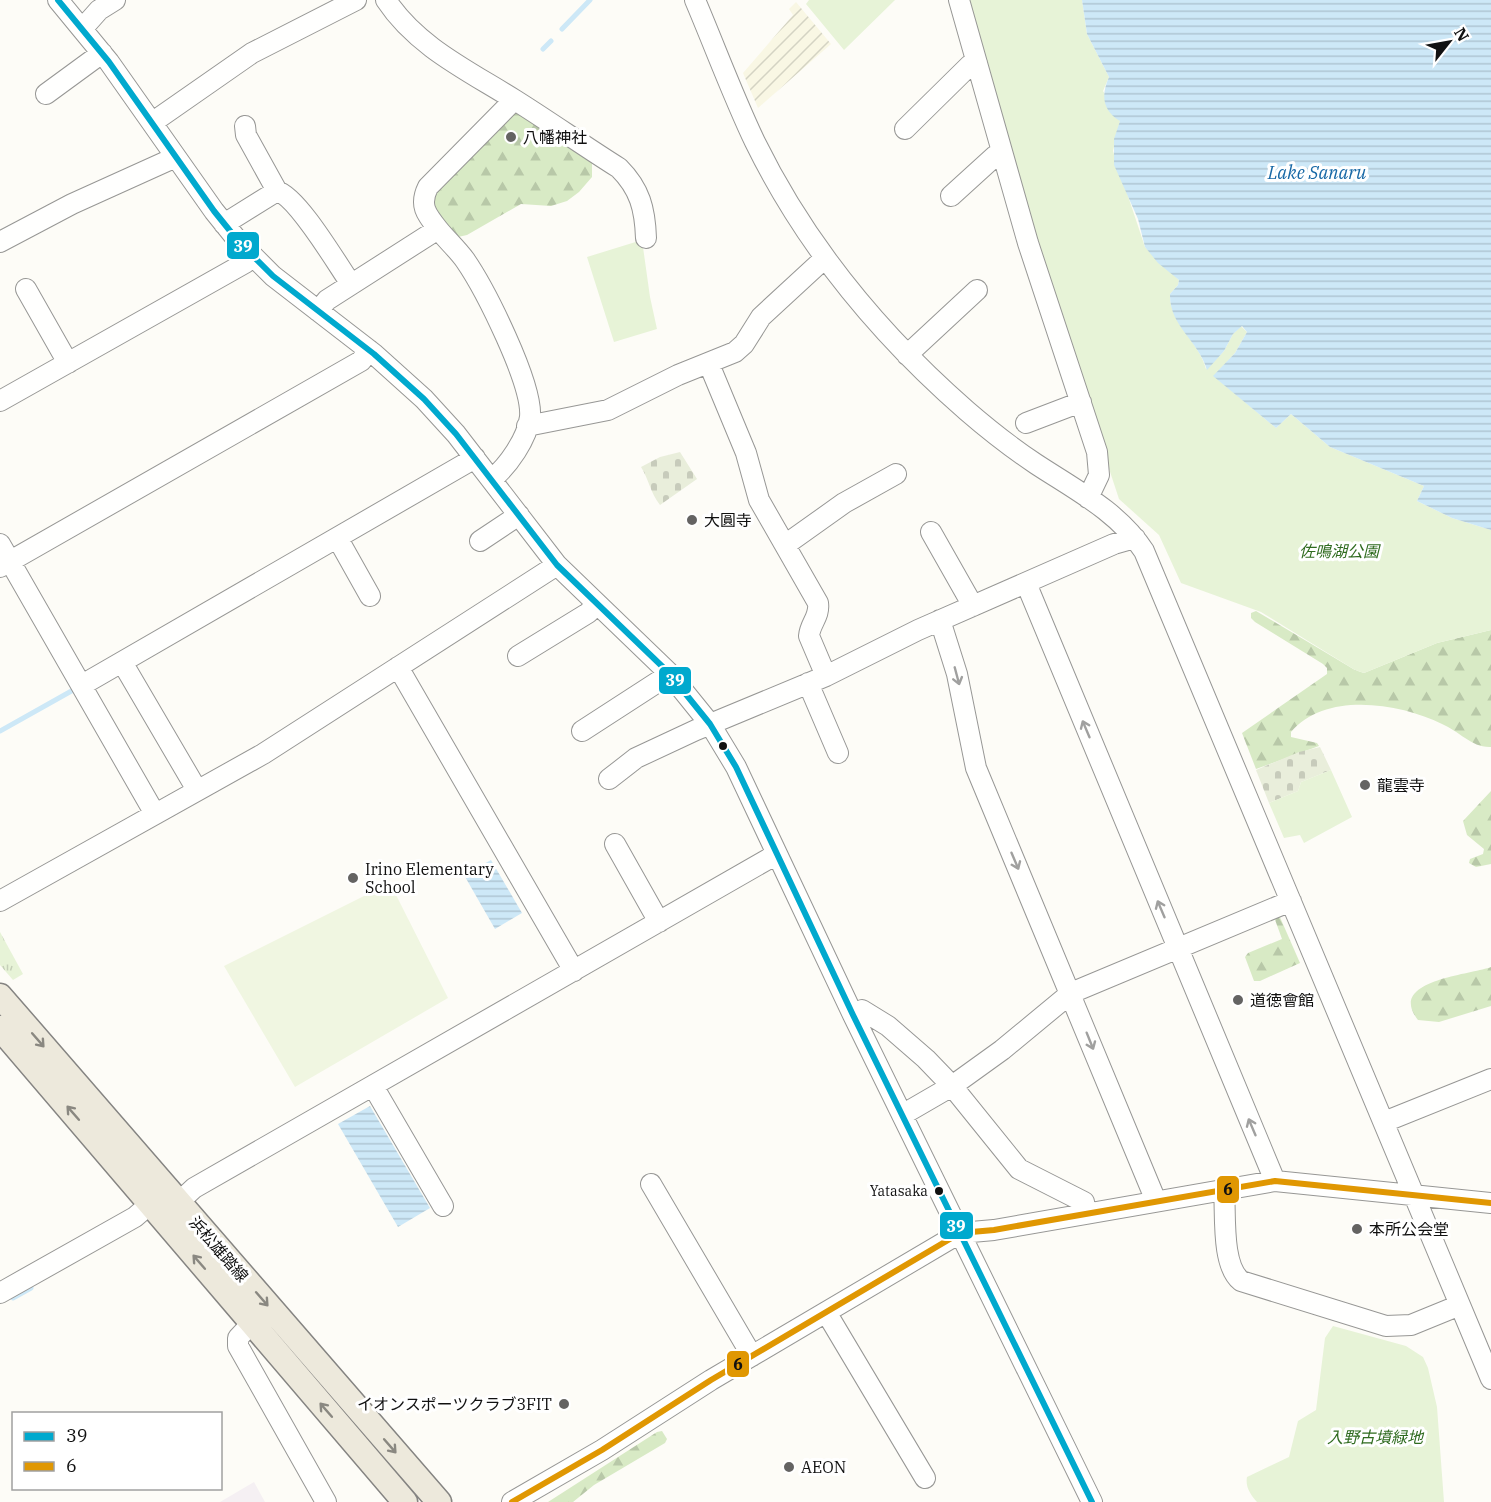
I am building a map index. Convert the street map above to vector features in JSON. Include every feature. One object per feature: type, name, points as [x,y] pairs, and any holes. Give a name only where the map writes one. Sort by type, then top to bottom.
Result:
[{"type":"main road","name":"浜松雄踏線","points":[[0,996],[439,1502]]},
{"type":"main road","name":"浜松雄踏線","points":[[0,1028],[405,1502]]},
{"type":"street","points":[[58,0],[102,53],[224,224],[253,256],[318,311],[369,350],[424,399],[492,479],[557,565],[670,674],[710,724],[736,767],[853,1015],[1092,1502]]},
{"type":"street","points":[[83,28],[99,10],[115,0]]},
{"type":"street","points":[[153,122],[252,53],[356,0]]},
{"type":"street","points":[[386,0],[397,17],[449,62],[513,99],[619,168],[629,178],[643,204],[646,238]]},
{"type":"street","points":[[695,0],[756,143],[791,206],[825,258],[866,310],[907,354],[992,431],[1123,524],[1135,538],[1151,566],[1491,1379]]},
{"type":"street","points":[[959,0],[1028,243],[1100,464],[1099,475],[1088,498]]},
{"type":"street","points":[[46,94],[102,53]]},
{"type":"street","points":[[905,129],[969,65],[977,63]]},
{"type":"street","points":[[492,479],[504,470],[527,426],[530,407],[501,326],[465,261],[424,210],[423,198],[428,187],[513,99]]},
{"type":"street","points":[[245,126],[246,135],[277,191],[286,194],[351,284]]},
{"type":"street","points":[[951,196],[995,156],[1002,154]]},
{"type":"street","points":[[0,242],[72,204],[176,157]]},
{"type":"street","points":[[224,224],[277,191]]},
{"type":"street","points":[[318,311],[327,300],[438,229]]},
{"type":"street","points":[[0,401],[245,263],[253,256]]},
{"type":"street","points":[[527,426],[608,410],[678,375],[735,352],[744,344],[761,317],[825,258]]},
{"type":"street","points":[[26,289],[68,363]]},
{"type":"street","points":[[907,354],[977,290]]},
{"type":"street","points":[[5,564],[361,361],[369,350]]},
{"type":"street","points":[[709,364],[746,453],[759,500],[818,603],[819,611],[809,636],[817,680],[838,753]]},
{"type":"street","points":[[1026,423],[1081,402]]},
{"type":"street","points":[[82,685],[475,458]]},
{"type":"street","points":[[785,545],[844,503],[896,474]]},
{"type":"street","points":[[480,541],[519,515]]},
{"type":"street","points":[[931,532],[972,606]]},
{"type":"street","points":[[609,779],[636,758],[710,724],[817,680],[940,620],[1135,538]]},
{"type":"street","points":[[338,539],[370,596]]},
{"type":"street","points":[[0,544],[5,564],[82,685],[155,814]]},
{"type":"street","points":[[0,901],[263,754],[557,565]]},
{"type":"street","points":[[1026,583],[1275,1182]]},
{"type":"street","points":[[518,656],[588,613],[597,604]]},
{"type":"street","points":[[940,620],[962,694],[970,748],[976,768],[1156,1201]]},
{"type":"street","points":[[122,662],[197,790]]},
{"type":"street","points":[[398,667],[574,972]]},
{"type":"street","points":[[582,732],[670,674]]},
{"type":"street","points":[[615,844],[659,922]]},
{"type":"street","points":[[178,1202],[194,1188],[777,854]]},
{"type":"street","points":[[902,1115],[952,1086],[1002,1050],[1071,993],[1291,901]]},
{"type":"street","points":[[853,1015],[862,1010],[888,1026],[952,1086],[1019,1169],[1084,1202],[1086,1214]]},
{"type":"street","points":[[1384,1122],[1491,1079]]},
{"type":"street","points":[[373,1086],[443,1206]]},
{"type":"street","points":[[512,1502],[587,1460],[752,1356],[960,1233],[994,1230],[1275,1182],[1491,1203]]},
{"type":"street","points":[[651,1184],[752,1356]]},
{"type":"street","points":[[1224,1189],[1229,1263],[1240,1281],[1392,1327],[1411,1325],[1460,1305]]},
{"type":"street","points":[[0,1293],[135,1217],[150,1204]]},
{"type":"street","points":[[826,1312],[925,1478]]},
{"type":"street","points":[[252,1323],[238,1338],[237,1346],[326,1502]]},
{"type":"shaded area","points":[[796,2],[831,44],[758,108],[743,73],[793,15],[789,9]]},
{"type":"shaded area","points":[[254,1482],[265,1502],[220,1502]]},
{"type":"green space","points":[[809,0],[895,0],[844,50],[806,4]]},
{"type":"green space","name":"佐鳴湖公園","points":[[968,0],[1082,0],[1087,34],[1109,77],[1103,91],[1120,121],[1113,151],[1145,247],[1179,280],[1178,285],[1170,294],[1174,314],[1206,369],[1224,351],[1233,334],[1241,326],[1247,332],[1235,353],[1214,376],[1276,428],[1291,414],[1330,447],[1424,486],[1417,501],[1452,518],[1491,530],[1491,630],[1437,643],[1364,673],[1355,670],[1261,612],[1181,583],[1159,535],[1119,499],[1034,241]]},
{"type":"green space","points":[[514,111],[588,155],[592,163],[592,177],[579,192],[567,201],[551,206],[521,204],[467,235],[458,237],[434,217],[432,190]]},
{"type":"green space","points":[[642,240],[657,329],[614,342],[587,257]]},
{"type":"green space","points":[[680,452],[697,479],[660,505],[641,467],[660,457]]},
{"type":"green space","points":[[1256,611],[1355,670],[1364,673],[1437,643],[1491,630],[1491,747],[1478,745],[1442,724],[1405,711],[1385,706],[1343,706],[1323,710],[1306,719],[1291,732],[1291,737],[1317,743],[1319,746],[1256,769],[1242,733],[1327,674],[1327,668],[1255,622],[1251,618],[1251,613]]},
{"type":"green space","points":[[1320,747],[1331,770],[1301,782],[1298,791],[1269,803],[1256,770],[1299,752]]},
{"type":"green space","points":[[1331,770],[1352,817],[1304,843],[1300,835],[1284,838],[1269,803],[1298,791],[1301,782]]},
{"type":"green space","points":[[1491,791],[1491,864],[1476,867],[1469,863],[1470,859],[1483,854],[1484,849],[1467,835],[1463,821]]},
{"type":"green space","points":[[390,883],[448,998],[295,1087],[224,966]]},
{"type":"green space","points":[[1279,915],[1300,963],[1260,981],[1254,981],[1245,957],[1248,953],[1282,939],[1274,917]]},
{"type":"green space","points":[[0,932],[23,974],[13,980],[0,965]]},
{"type":"green space","points":[[1491,967],[1491,1006],[1439,1022],[1418,1020],[1411,1007],[1413,996],[1421,988],[1450,977]]},
{"type":"green space","name":"入野古墳緑地","points":[[1333,1326],[1406,1346],[1423,1357],[1428,1368],[1437,1407],[1444,1502],[1257,1502],[1251,1494],[1247,1477],[1289,1457],[1298,1421],[1316,1410],[1325,1338]]},
{"type":"green space","points":[[662,1431],[667,1439],[665,1443],[594,1485],[573,1502],[548,1502],[657,1432]]},
{"type":"water","name":"Lake Sanaru","points":[[1082,0],[1491,0],[1491,530],[1452,518],[1417,501],[1424,486],[1330,447],[1291,414],[1276,428],[1213,376],[1235,353],[1247,332],[1242,326],[1233,334],[1224,351],[1207,370],[1203,359],[1174,315],[1170,294],[1178,285],[1179,280],[1158,263],[1145,247],[1138,219],[1114,165],[1114,139],[1120,121],[1106,107],[1104,96],[1109,77],[1087,34]]},
{"type":"water","points":[[491,860],[522,913],[495,929],[464,875]]},
{"type":"water","points":[[370,1106],[430,1208],[398,1227],[338,1124]]},
{"type":"waterway","points":[[562,29],[590,0]]},
{"type":"waterway","points":[[543,49],[551,41]]},
{"type":"waterway","points":[[0,731],[75,689]]},
{"type":"waterway","points":[[13,1298],[31,1288]]},
{"type":"transit line","name":"39","points":[[58,0],[109,62],[214,211],[239,242],[273,276],[374,354],[424,399],[456,434],[557,565],[668,672],[710,724],[736,767],[853,1015],[1092,1502]]},
{"type":"transit line","name":"6","points":[[512,1502],[602,1450],[711,1380],[960,1233],[994,1230],[1275,1181],[1491,1203]]},
{"type":"place","name":"八幡神社","points":[[511,137]]},
{"type":"place","name":"大圓寺","points":[[692,520]]},
{"type":"place","name":"龍雲寺","points":[[1365,785]]},
{"type":"place","name":"Irino Elementary School","points":[[353,878]]},
{"type":"place","name":"道徳會館","points":[[1238,1000]]},
{"type":"place","name":"Yatasaka","points":[[939,1191]]},
{"type":"place","name":"本所公会堂","points":[[1357,1229]]},
{"type":"place","name":"イオンスポーツクラブ3FIT","points":[[564,1404]]},
{"type":"place","name":"AEON","points":[[789,1467]]}]
